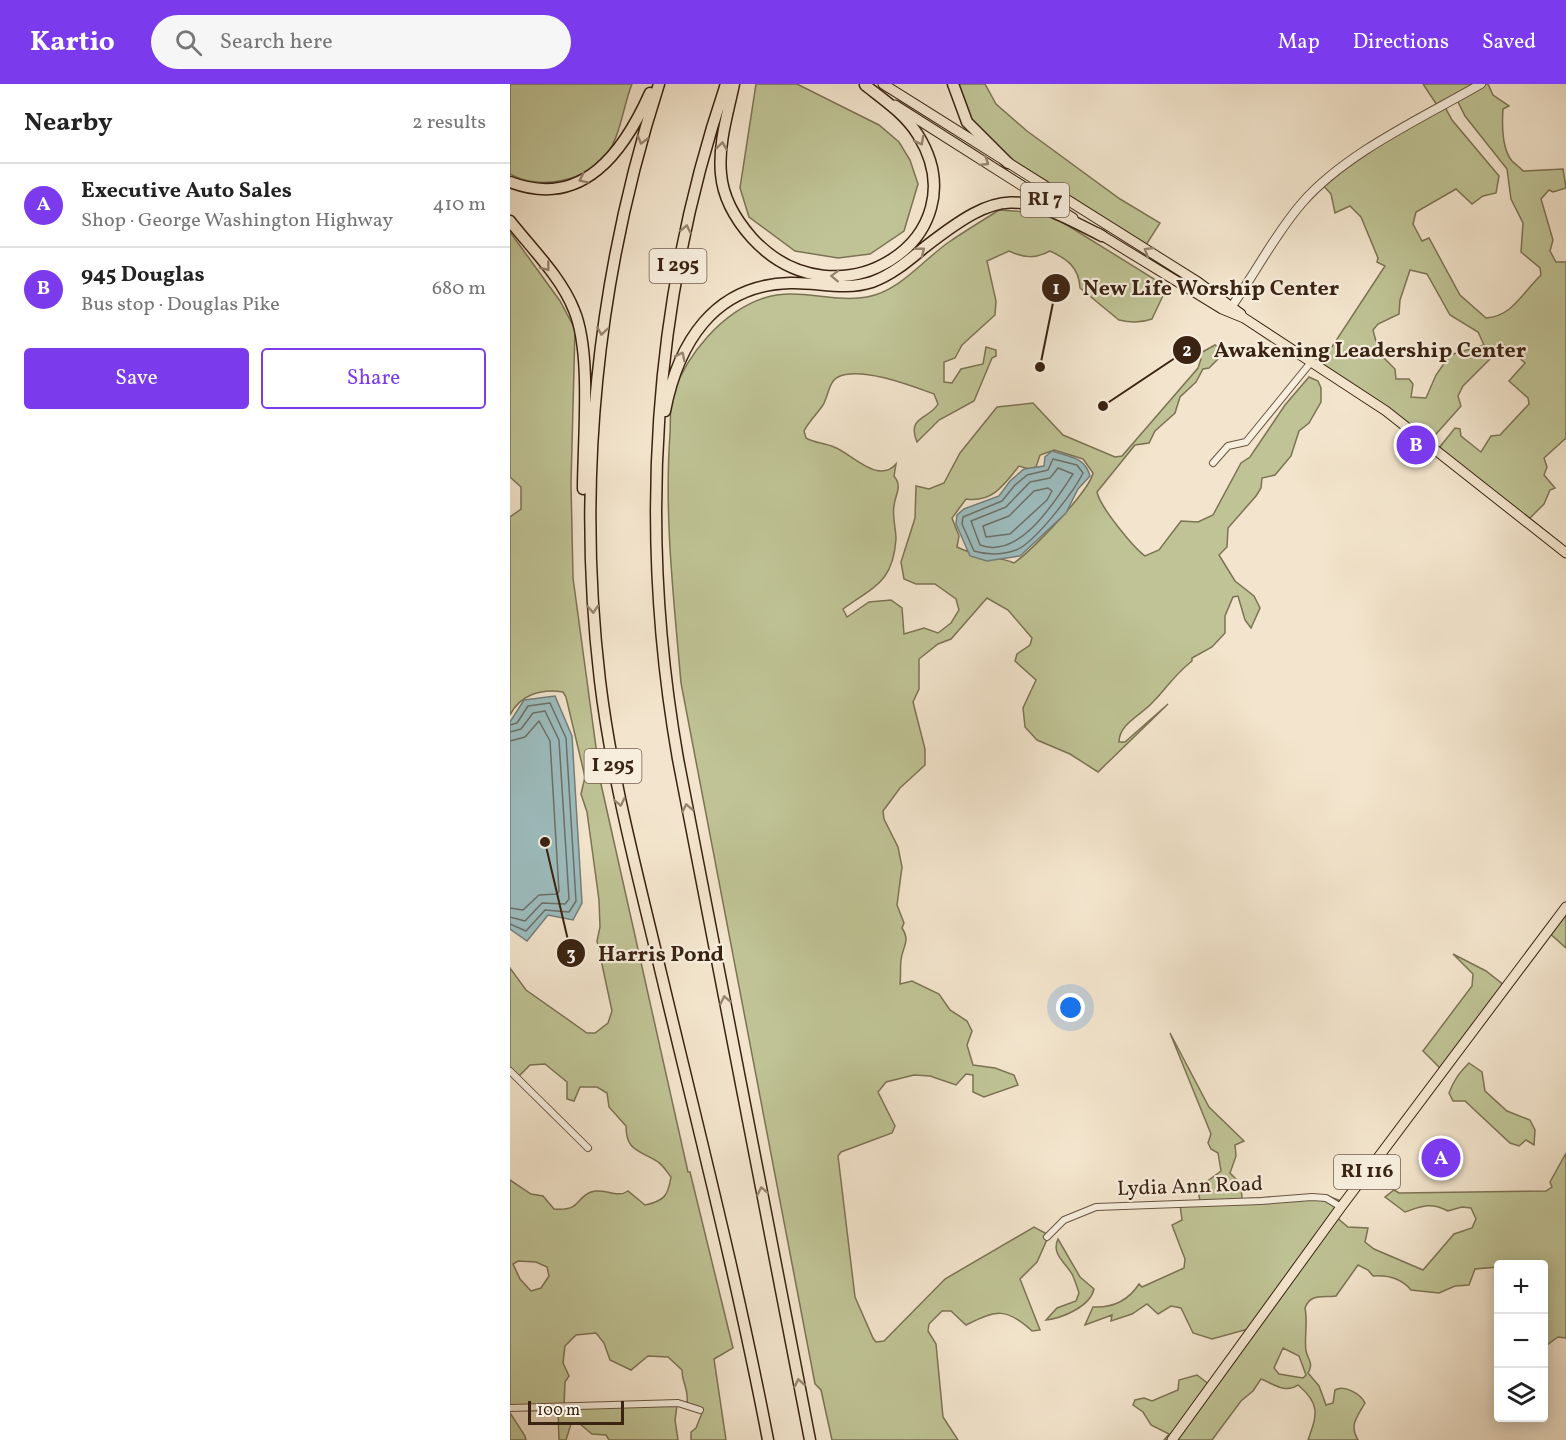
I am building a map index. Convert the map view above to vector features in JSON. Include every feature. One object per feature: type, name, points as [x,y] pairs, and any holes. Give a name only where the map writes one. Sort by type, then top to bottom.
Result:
[{"type":"highway","points":[[510,182],[531,188],[555,188],[571,185],[592,175],[623,145],[654,84]]},
{"type":"highway","name":"I 295","points":[[659,84],[627,196],[603,327],[591,469],[591,587],[603,705],[619,799],[730,1258],[768,1440]]},
{"type":"highway","name":"I 295","points":[[726,84],[699,172],[678,265],[664,358],[656,453],[657,583],[670,712],[810,1440]]},
{"type":"highway","points":[[734,84],[720,165],[724,190],[734,214],[755,241],[781,261],[807,272],[843,277],[874,270],[902,253],[923,225],[931,200],[930,165],[921,140],[900,114],[864,85]]},
{"type":"highway","points":[[953,84],[967,122],[1008,163]]},
{"type":"highway","points":[[656,453],[671,383],[684,349],[706,319],[737,296],[754,289],[782,283],[843,286],[870,282],[894,271],[966,216],[999,204],[1023,203],[1047,208],[1102,236]]},
{"type":"highway","points":[[510,220],[562,288],[580,327],[583,350],[584,528],[591,587]]},
{"type":"main road","name":"RI 7","points":[[883,84],[1232,306],[1244,318]]},
{"type":"main road","name":"RI 7","points":[[864,85],[1102,236],[1222,309],[1244,318],[1313,361],[1386,411],[1566,553]]},
{"type":"main road","name":"RI 116","points":[[1172,1440],[1341,1207],[1566,907]]},
{"type":"street","points":[[1232,306],[1297,209],[1322,182],[1356,157],[1481,84]]},
{"type":"street","points":[[1213,463],[1228,446],[1246,442],[1313,361]]},
{"type":"street","points":[[510,1071],[588,1148]]},
{"type":"street","name":"Lydia Ann Road","points":[[1047,1237],[1064,1220],[1096,1207],[1312,1197],[1326,1198],[1341,1207]]},
{"type":"street","points":[[510,1408],[678,1403],[700,1410]]},
{"type":"green space","points":[[510,84],[632,84],[616,138],[599,163],[575,177],[534,182],[510,174]]},
{"type":"green space","points":[[756,84],[797,84],[879,125],[899,142],[910,160],[918,184],[904,231],[870,254],[838,258],[795,251],[749,217],[740,188]]},
{"type":"green space","points":[[955,84],[985,84],[996,104],[1027,131],[1120,199],[1160,223],[1146,245],[994,148],[977,134]]},
{"type":"green space","points":[[1423,84],[1488,84],[1493,95],[1509,106],[1503,109],[1503,129],[1504,143],[1512,161],[1523,171],[1563,169],[1566,188],[1553,192],[1549,190],[1541,199],[1553,240],[1550,251],[1556,262],[1566,262],[1566,438],[1544,458],[1547,467],[1544,475],[1555,488],[1550,490],[1544,504],[1528,520],[1439,448],[1455,428],[1460,429],[1461,436],[1481,452],[1491,436],[1500,435],[1529,404],[1528,398],[1509,381],[1525,363],[1504,345],[1463,386],[1458,396],[1461,406],[1429,442],[1320,365],[1385,266],[1377,262],[1378,258],[1361,217],[1350,206],[1335,213],[1331,194],[1322,184],[1337,171],[1439,108]],"holes":[[[1457,100],[1465,116],[1507,169],[1511,199],[1523,223],[1521,252],[1540,268],[1541,275],[1517,303],[1503,313],[1486,318],[1460,295],[1429,238],[1422,241],[1413,224],[1416,212],[1456,189],[1472,204],[1483,196],[1496,193],[1499,176],[1452,120],[1445,107]],[[1410,270],[1427,274],[1450,315],[1478,332],[1484,345],[1450,355],[1436,375],[1426,398],[1411,397],[1413,384],[1409,379],[1396,379],[1395,369],[1379,353],[1373,330],[1378,324],[1399,314],[1400,300]]]},
{"type":"green space","points":[[999,210],[1041,213],[1062,222],[1167,287],[1152,319],[1128,322],[1119,320],[1080,288],[1075,269],[1062,257],[1050,251],[1030,257],[1009,251],[987,261],[996,301],[995,315],[962,345],[955,358],[944,362],[944,382],[952,383],[961,369],[983,364],[986,347],[996,350],[996,356],[992,358],[974,401],[939,420],[917,442],[914,434],[917,423],[938,404],[934,394],[873,375],[848,374],[835,379],[823,405],[804,431],[806,438],[841,450],[873,469],[889,470],[896,464],[894,476],[898,484],[894,510],[896,539],[891,565],[873,588],[843,609],[847,617],[869,602],[891,600],[902,608],[904,634],[924,628],[938,633],[951,623],[959,610],[956,599],[935,584],[916,584],[904,579],[901,562],[915,518],[916,486],[929,489],[944,483],[960,453],[997,407],[1033,403],[1063,435],[1115,457],[1122,456],[1198,368],[1201,359],[1197,355],[1215,345],[1226,353],[1228,358],[1220,357],[1209,368],[1203,369],[1196,382],[1180,397],[1175,413],[1155,431],[1149,443],[1135,445],[1097,492],[1099,499],[1118,526],[1145,556],[1159,550],[1181,521],[1198,522],[1213,515],[1241,463],[1250,457],[1285,405],[1309,377],[1318,381],[1321,388],[1321,402],[1309,423],[1299,431],[1291,456],[1275,475],[1262,478],[1261,488],[1256,496],[1228,528],[1227,547],[1219,555],[1235,581],[1254,596],[1260,608],[1251,628],[1245,620],[1238,596],[1233,597],[1225,616],[1225,633],[1212,647],[1192,658],[1192,661],[1152,703],[1127,725],[1119,742],[1125,742],[1168,704],[1098,772],[1070,754],[1037,740],[1025,727],[1023,708],[1036,680],[1015,661],[1017,654],[1030,645],[1032,638],[1008,610],[987,598],[951,639],[938,644],[919,659],[919,689],[913,702],[925,749],[925,765],[900,788],[883,811],[884,819],[898,847],[902,867],[897,905],[904,923],[902,928],[906,941],[901,960],[900,984],[912,981],[939,994],[950,1010],[967,1021],[972,1031],[967,1045],[973,1065],[995,1068],[1014,1075],[1018,1085],[984,1097],[973,1092],[973,1075],[966,1074],[956,1085],[930,1076],[914,1075],[886,1082],[878,1092],[895,1126],[892,1133],[841,1152],[838,1156],[855,1297],[873,1338],[876,1342],[884,1341],[945,1279],[1034,1227],[1049,1235],[1037,1262],[1020,1279],[1040,1330],[1032,1331],[1015,1318],[1000,1313],[985,1316],[966,1325],[951,1311],[942,1311],[929,1324],[928,1331],[936,1344],[943,1417],[958,1440],[832,1440],[821,1390],[815,1384],[681,683],[669,528],[668,465],[671,404],[679,379],[687,364],[708,336],[734,313],[764,298],[777,295],[802,294],[854,298],[879,294],[901,282],[939,249]],"holes":[[[1054,450],[1083,459],[1093,473],[1089,482],[1058,521],[1014,563],[971,553],[957,547],[959,536],[952,518],[966,499],[975,500],[990,495],[997,491],[1019,466],[1029,469],[1036,467],[1040,455]]]},
{"type":"green space","points":[[510,232],[560,301],[575,329],[571,484],[573,578],[601,784],[688,1172],[690,1172],[733,1348],[714,1359],[726,1440],[691,1440],[691,1432],[696,1428],[702,1413],[687,1403],[682,1370],[668,1357],[648,1356],[631,1370],[610,1360],[604,1343],[596,1333],[576,1335],[565,1346],[563,1363],[569,1376],[565,1382],[564,1406],[677,1405],[675,1420],[678,1440],[609,1440],[606,1435],[592,1434],[580,1424],[571,1424],[566,1440],[559,1440],[558,1411],[510,1410],[510,1180],[531,1194],[543,1196],[554,1209],[563,1209],[574,1206],[586,1195],[596,1191],[619,1194],[628,1191],[645,1205],[664,1197],[671,1177],[660,1163],[631,1146],[626,1126],[609,1107],[607,1093],[597,1087],[580,1087],[574,1101],[567,1099],[567,1082],[545,1064],[530,1065],[517,1078],[510,1072],[510,968],[526,990],[587,1033],[595,1033],[608,1023],[612,1011],[597,941],[600,927],[599,900],[587,812],[581,794],[585,777],[566,697],[563,692],[555,691],[532,694],[519,702],[510,715],[510,517],[521,509],[521,487],[510,477]],"holes":[[[518,1261],[536,1262],[547,1267],[549,1276],[541,1288],[531,1291],[520,1279],[513,1264]]]},
{"type":"green space","points":[[1566,906],[1566,948],[1547,931]]},
{"type":"green space","points":[[1453,954],[1486,971],[1505,986],[1442,1070],[1423,1051],[1472,986],[1473,974]]},
{"type":"green space","points":[[1170,1033],[1209,1107],[1244,1141],[1235,1145],[1236,1156],[1230,1173],[1241,1184],[1242,1199],[1325,1195],[1341,1201],[1335,1216],[1348,1227],[1368,1228],[1365,1242],[1374,1249],[1423,1270],[1454,1234],[1472,1228],[1476,1219],[1471,1208],[1462,1207],[1448,1211],[1427,1206],[1405,1212],[1385,1197],[1394,1190],[1399,1193],[1546,1191],[1552,1187],[1550,1182],[1566,1153],[1566,1338],[1558,1337],[1548,1344],[1548,1260],[1494,1260],[1494,1267],[1475,1269],[1469,1285],[1455,1286],[1439,1293],[1411,1290],[1399,1280],[1373,1276],[1368,1270],[1358,1265],[1336,1296],[1314,1298],[1307,1303],[1305,1308],[1306,1351],[1311,1364],[1308,1373],[1319,1386],[1326,1405],[1333,1403],[1335,1390],[1339,1389],[1352,1391],[1363,1399],[1365,1403],[1354,1425],[1358,1440],[1308,1440],[1315,1417],[1311,1398],[1298,1385],[1289,1389],[1261,1379],[1253,1391],[1241,1401],[1212,1440],[1164,1440],[1169,1434],[1151,1425],[1143,1412],[1133,1405],[1135,1400],[1144,1398],[1152,1401],[1178,1390],[1179,1380],[1197,1375],[1210,1385],[1248,1329],[1212,1339],[1193,1333],[1181,1308],[1171,1306],[1158,1314],[1147,1304],[1132,1314],[1111,1321],[1112,1315],[1085,1325],[1093,1307],[1113,1305],[1130,1295],[1139,1284],[1142,1287],[1184,1268],[1185,1259],[1172,1225],[1182,1220],[1180,1205],[1200,1202],[1198,1188],[1221,1171],[1218,1153],[1211,1149],[1208,1143],[1211,1134]],"holes":[[[1283,1348],[1299,1356],[1306,1375],[1303,1378],[1279,1374],[1274,1368]]]},
{"type":"green space","points":[[1469,1063],[1482,1072],[1485,1091],[1507,1111],[1530,1120],[1535,1130],[1534,1145],[1526,1140],[1519,1146],[1510,1143],[1465,1101],[1453,1101],[1449,1093],[1451,1088]]},
{"type":"green space","points":[[1058,1239],[1080,1277],[1094,1289],[1081,1306],[1060,1317],[1046,1320],[1057,1308],[1076,1301],[1079,1293],[1072,1274],[1056,1249]]},
{"type":"green space","points":[[510,1413],[525,1436],[526,1440],[510,1440]]},
{"type":"water","points":[[1052,451],[1081,461],[1090,476],[1078,489],[1066,513],[1020,556],[987,561],[970,556],[956,524],[957,515],[964,509],[999,496],[1010,481],[1024,469],[1044,466],[1045,457]]},
{"type":"water","points":[[555,696],[572,736],[582,903],[573,920],[548,915],[527,941],[510,929],[510,722],[524,700]]},
{"type":"place","name":"New Life Worship Center","points":[[1040,367]]},
{"type":"place","name":"Awakening Leadership Center","points":[[1103,406]]},
{"type":"place","name":"945 Douglas","points":[[1416,445]]},
{"type":"place","name":"Harris Pond","points":[[545,842]]},
{"type":"place","name":"Executive Auto Sales","points":[[1441,1158]]}]
